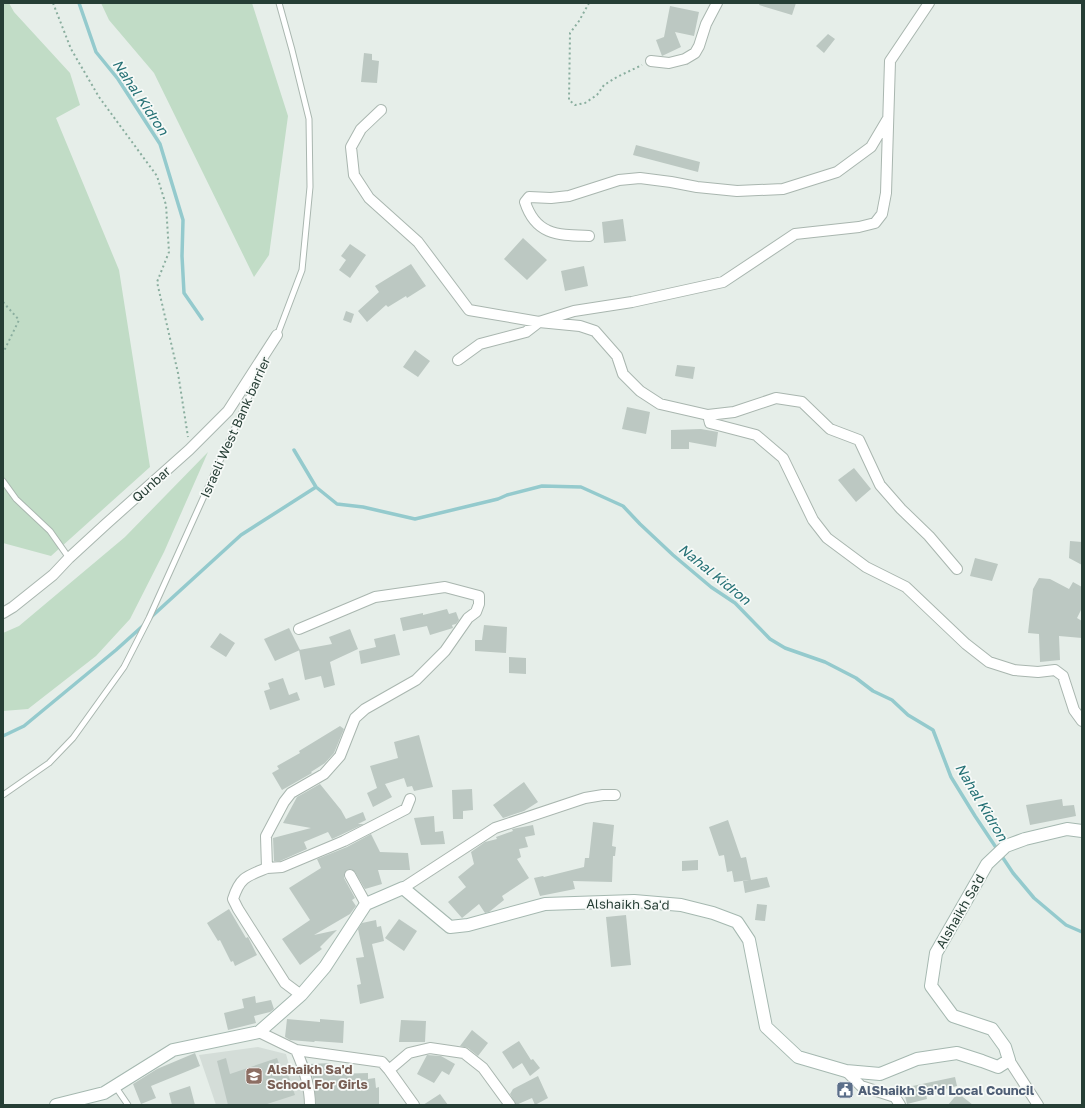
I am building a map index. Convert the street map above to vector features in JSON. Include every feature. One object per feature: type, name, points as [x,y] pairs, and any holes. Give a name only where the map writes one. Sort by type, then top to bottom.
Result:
[{"type":"street","points":[[651,60],[669,63],[685,59],[695,53],[699,46],[706,24],[717,3]]},
{"type":"street","points":[[458,360],[480,344],[526,332],[539,322],[574,311],[632,302],[723,282],[795,234],[859,227],[875,223],[882,214],[886,193],[890,61],[929,3]]},
{"type":"street","points":[[381,110],[361,129],[351,147],[354,175],[369,198],[418,242],[469,310],[539,322],[580,326],[595,331],[617,356],[623,374],[640,391],[660,404],[708,415],[734,412],[776,398],[802,402],[830,429],[859,440],[880,485],[901,509],[929,536],[957,568]]},
{"type":"street","points":[[589,236],[562,235],[550,232],[537,223],[529,212],[526,202],[530,197],[551,198],[569,196],[619,180],[640,178],[698,187],[737,191],[782,189],[838,172],[871,147],[888,118]]},
{"type":"street","name":"Qunbar","points":[[3,613],[13,607],[53,575],[69,558],[190,450],[228,411],[277,336]]},
{"type":"street","points":[[708,415],[710,423],[756,435],[783,458],[813,520],[827,538],[866,567],[906,587],[966,644],[989,662],[1014,670],[1038,672],[1055,670],[1063,676],[1074,710],[1082,721]]},
{"type":"street","points":[[267,868],[266,836],[284,802],[291,793],[324,774],[340,756],[355,718],[365,709],[416,680],[446,651],[468,618],[476,612],[479,604],[479,596],[445,587],[375,597],[299,629]]},
{"type":"street","points":[[56,1105],[104,1093],[173,1050],[259,1032],[301,995],[325,967],[366,904],[403,888],[495,828],[585,798],[615,795]]},
{"type":"street","points":[[301,995],[285,983],[238,909],[233,899],[236,889],[246,876],[267,868],[282,867],[344,841],[406,809],[410,799]]},
{"type":"street","name":"Alshaikh Sa'd","points":[[403,888],[450,927],[468,925],[545,904],[634,901],[681,905],[713,913],[737,922],[749,940],[766,1027],[798,1057],[846,1071],[880,1074],[916,1059],[957,1053],[998,1067],[1009,1060],[1005,1047],[992,1029],[953,1016],[931,986],[936,953],[979,876],[987,864],[1006,846],[1024,839],[1067,829],[1082,831]]},
{"type":"street","points":[[350,875],[366,904]]},
{"type":"street","points":[[259,1032],[296,1050],[382,1062],[414,1105]]},
{"type":"street","points":[[389,1070],[409,1053],[430,1048],[464,1053],[483,1068],[510,1105]]},
{"type":"street","points":[[296,1050],[305,1072],[310,1090],[310,1105]]},
{"type":"street","points":[[1009,1060],[1038,1105]]},
{"type":"street","points":[[846,1071],[861,1086],[895,1097],[900,1105]]},
{"type":"lane","name":"Israeli West Bank barrier","points":[[3,795],[49,764],[73,738],[124,667],[149,618],[277,336],[302,270],[310,187],[309,120],[279,3]]},
{"type":"lane","points":[[3,481],[16,499],[50,531],[69,558]]},
{"type":"lane","points":[[115,1086],[128,1105]]},
{"type":"path","points":[[53,3],[71,49],[99,97],[157,176],[166,205],[169,252],[157,282],[178,373],[190,450]]},
{"type":"path","points":[[588,3],[579,21],[570,33],[569,100],[575,105],[585,103],[597,95],[604,86],[651,60]]},
{"type":"path","points":[[3,302],[18,320],[3,353]]},
{"type":"shaded area","name":"Alshaikh Sa'd School For Girls","points":[[258,1047],[286,1054],[291,1072],[297,1071],[305,1079],[306,1105],[216,1105],[199,1055]]},
{"type":"green space","points":[[3,3],[9,3],[14,12],[70,73],[80,105],[56,118],[119,270],[150,467],[51,556],[3,543]]},
{"type":"green space","points":[[101,3],[252,3],[288,116],[269,255],[254,277],[154,73],[109,20]]},
{"type":"green space","points":[[208,452],[164,552],[130,619],[96,656],[28,709],[3,711],[3,633],[19,626],[125,537]]},
{"type":"building","points":[[760,3],[796,3],[792,15],[759,5]]},
{"type":"building","points":[[670,6],[699,12],[694,36],[675,32],[681,47],[662,56],[656,40],[664,37]]},
{"type":"building","points":[[828,34],[835,39],[824,53],[816,46]]},
{"type":"building","points":[[364,53],[372,54],[372,60],[379,61],[377,83],[361,82]]},
{"type":"building","points":[[636,145],[700,162],[698,172],[633,155]]},
{"type":"building","points":[[623,219],[626,241],[604,243],[602,222]]},
{"type":"building","points":[[523,238],[547,260],[527,280],[504,259]]},
{"type":"building","points":[[350,244],[366,255],[350,278],[339,270],[346,260],[341,256]]},
{"type":"building","points":[[411,264],[426,286],[407,298],[406,296],[388,307],[386,305],[367,322],[358,311],[379,292],[375,286]]},
{"type":"building","points":[[584,266],[588,286],[565,291],[561,271]]},
{"type":"building","points":[[346,311],[354,314],[351,323],[343,320]]},
{"type":"building","points":[[415,350],[430,361],[418,377],[403,367]]},
{"type":"building","points":[[677,365],[695,367],[693,379],[675,376]]},
{"type":"building","points":[[627,407],[650,412],[646,434],[622,429]]},
{"type":"building","points":[[701,429],[718,432],[716,447],[689,442],[689,449],[671,449],[671,430]]},
{"type":"building","points":[[854,468],[871,489],[856,502],[838,480]]},
{"type":"building","points":[[1070,541],[1082,542],[1082,565],[1069,558]]},
{"type":"building","points":[[975,558],[998,564],[992,581],[970,576]]},
{"type":"building","points":[[1039,578],[1050,579],[1069,589],[1073,582],[1082,587],[1082,608],[1077,618],[1082,621],[1082,638],[1059,636],[1060,660],[1040,662],[1039,634],[1028,633],[1033,589]]},
{"type":"building","points":[[447,609],[449,614],[456,612],[459,620],[456,624],[452,625],[453,628],[430,635],[427,626],[403,631],[400,618],[423,613],[423,615]]},
{"type":"building","points":[[484,625],[507,627],[506,653],[475,651],[475,640],[482,640]]},
{"type":"building","points":[[289,628],[300,650],[275,661],[264,639]]},
{"type":"building","points":[[350,629],[358,649],[330,662],[335,685],[324,688],[321,676],[305,680],[299,650],[332,644],[329,637]]},
{"type":"building","points":[[220,633],[235,643],[226,657],[210,647]]},
{"type":"building","points":[[395,634],[400,655],[361,664],[359,651],[376,647],[374,639]]},
{"type":"building","points":[[509,657],[526,658],[526,674],[509,673]]},
{"type":"building","points":[[283,678],[289,695],[297,692],[300,700],[270,710],[264,691],[270,689],[268,683]]},
{"type":"building","points":[[340,726],[344,729],[334,753],[325,763],[311,772],[312,773],[282,790],[272,773],[279,769],[277,766],[300,753],[299,751]]},
{"type":"building","points":[[419,735],[433,787],[414,791],[412,786],[407,787],[404,778],[385,784],[392,797],[373,807],[367,793],[377,788],[370,766],[398,758],[394,742]]},
{"type":"building","points":[[524,782],[538,802],[524,811],[503,818],[493,805]]},
{"type":"building","points":[[320,784],[341,810],[346,819],[363,812],[366,820],[358,824],[364,824],[332,839],[328,832],[304,842],[307,849],[280,861],[274,861],[273,838],[311,828],[283,823],[297,797]]},
{"type":"building","points":[[472,789],[473,810],[463,811],[463,819],[453,819],[452,790]]},
{"type":"building","points":[[1062,799],[1063,806],[1074,805],[1076,816],[1030,825],[1026,805]]},
{"type":"building","points":[[434,816],[435,832],[443,831],[445,844],[421,845],[414,818]]},
{"type":"building","points":[[728,820],[741,858],[746,857],[751,880],[767,877],[770,887],[745,893],[743,881],[749,880],[734,882],[732,871],[727,872],[724,855],[719,856],[709,827]]},
{"type":"building","points":[[593,822],[614,825],[612,846],[616,847],[615,856],[613,856],[612,882],[573,881],[575,889],[540,896],[534,878],[584,867],[585,858],[589,858]]},
{"type":"building","points":[[533,825],[535,835],[525,837],[528,847],[519,849],[521,857],[517,859],[529,878],[502,896],[504,900],[489,912],[485,913],[479,904],[462,918],[448,902],[466,887],[458,877],[474,864],[471,852],[485,842],[497,839],[496,837],[513,831],[512,829]]},
{"type":"building","points":[[371,834],[380,852],[408,853],[410,870],[378,870],[382,884],[365,889],[355,872],[351,869],[347,870],[344,874],[344,878],[355,898],[352,900],[356,906],[350,914],[314,935],[337,930],[320,947],[322,949],[300,965],[282,939],[310,920],[289,888],[321,868],[317,859],[347,847]]},
{"type":"building","points":[[698,860],[698,870],[682,871],[682,861]]},
{"type":"building","points":[[757,904],[767,905],[765,921],[755,920]]},
{"type":"building","points":[[229,909],[246,938],[248,937],[257,955],[235,966],[233,961],[231,962],[220,940],[218,941],[207,923]]},
{"type":"building","points":[[626,915],[631,965],[611,967],[606,917]]},
{"type":"building","points":[[399,919],[417,931],[404,951],[385,938]]},
{"type":"building","points":[[376,920],[377,927],[381,926],[384,941],[372,944],[384,998],[360,1004],[357,985],[361,984],[356,958],[364,957],[358,929],[362,923]]},
{"type":"building","points":[[255,996],[256,1003],[271,1000],[274,1009],[270,1012],[254,1016],[256,1023],[228,1030],[224,1013],[244,1008],[242,999]]},
{"type":"building","points":[[287,1019],[320,1022],[320,1019],[344,1021],[343,1043],[290,1040],[285,1037]]},
{"type":"building","points":[[401,1020],[426,1021],[425,1042],[399,1042]]},
{"type":"building","points":[[472,1030],[488,1043],[478,1056],[468,1048],[460,1046]]},
{"type":"building","points":[[519,1041],[531,1060],[533,1059],[540,1068],[530,1076],[522,1063],[513,1069],[502,1052]]},
{"type":"building","points":[[195,1053],[200,1066],[151,1086],[156,1098],[141,1104],[133,1084],[157,1069]]},
{"type":"building","points":[[427,1055],[441,1056],[455,1064],[449,1075],[442,1071],[434,1083],[417,1074]]},
{"type":"building","points":[[226,1058],[230,1074],[277,1058],[283,1075],[288,1074],[295,1095],[264,1105],[228,1105],[217,1061]]},
{"type":"building","points":[[331,1063],[331,1071],[336,1070],[336,1074],[368,1073],[368,1079],[375,1078],[376,1088],[379,1087],[379,1105],[316,1105],[314,1082],[309,1064]]},
{"type":"building","points":[[538,1076],[548,1098],[535,1105],[532,1098],[516,1105],[510,1094],[513,1089]]},
{"type":"building","points":[[955,1077],[957,1086],[926,1094],[927,1099],[907,1104],[903,1088]]},
{"type":"building","points":[[190,1086],[195,1105],[172,1105],[169,1093]]},
{"type":"building","points":[[958,1093],[973,1105],[948,1105]]},
{"type":"building","points":[[440,1094],[448,1105],[423,1105]]},
{"type":"waterway","name":"Nahal Kidron","points":[[79,3],[96,52],[118,79],[160,144],[183,220],[182,256],[184,293],[202,319]]},
{"type":"waterway","name":"Nahal Kidron","points":[[294,450],[316,487],[337,504],[363,507],[415,519],[498,499],[507,495],[542,486],[581,487],[623,506],[673,555],[711,587],[735,603],[770,639],[785,648],[825,662],[856,678],[873,691],[892,700],[908,715],[933,730],[951,777],[1013,873],[1034,898],[1066,925],[1082,932]]},
{"type":"waterway","points":[[150,618],[241,535],[316,487]]},
{"type":"waterway","points":[[3,736],[24,726],[116,650],[146,623]]},
{"type":"place","name":"Alshaikh Sa'd School For Girls","points":[[254,1076]]},
{"type":"place","name":"AlShaikh Sa'd Local Council","points":[[845,1090]]}]
